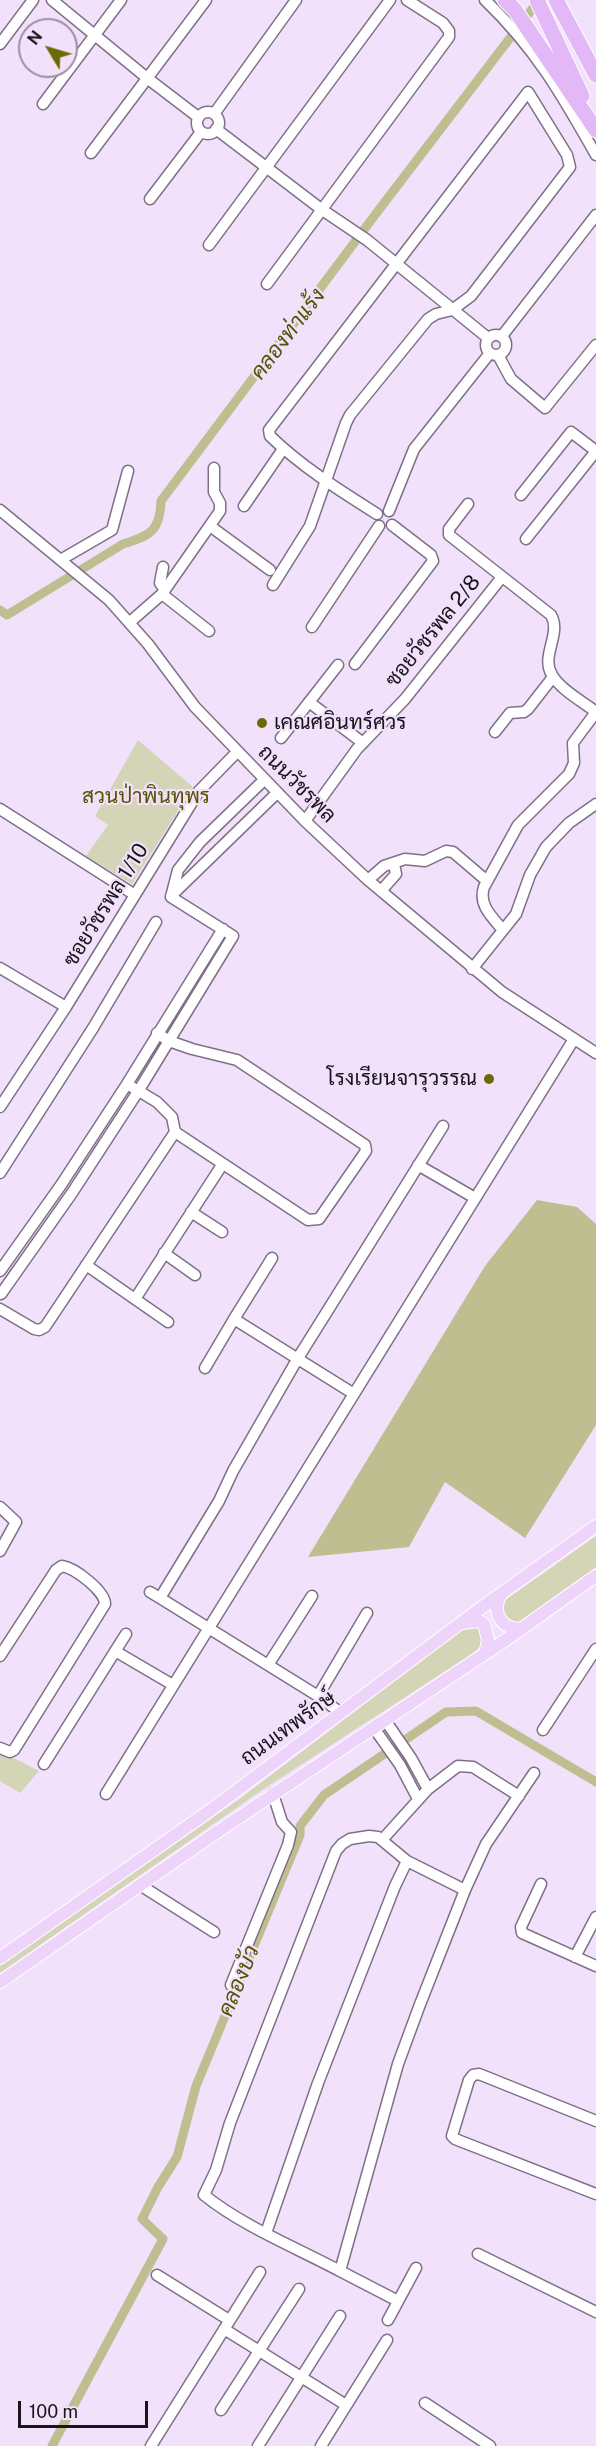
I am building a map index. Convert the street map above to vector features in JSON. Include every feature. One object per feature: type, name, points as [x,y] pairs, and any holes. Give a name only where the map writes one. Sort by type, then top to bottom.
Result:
[{"type":"highway","points":[[505,0],[515,10],[596,128]]},
{"type":"highway","points":[[537,0],[596,128]]},
{"type":"highway","points":[[556,0],[596,75]]},
{"type":"main road","name":"ถนนเทพรักษ์","points":[[0,1958],[208,1812],[458,1625],[596,1526]]},
{"type":"main road","points":[[0,1982],[273,1794],[485,1654],[596,1576]]},
{"type":"main road","points":[[502,1593],[495,1610],[498,1617],[513,1629],[520,1629]]},
{"type":"main road","points":[[458,1625],[472,1621],[484,1624],[488,1640],[485,1654]]},
{"type":"street","points":[[0,44],[33,0]]},
{"type":"street","points":[[52,0],[94,36],[198,117]]},
{"type":"street","points":[[43,104],[121,0]]},
{"type":"street","points":[[91,153],[206,0]]},
{"type":"street","points":[[214,114],[296,0]]},
{"type":"street","points":[[209,245],[390,0]]},
{"type":"street","points":[[267,284],[449,37],[449,31],[443,23],[406,0]]},
{"type":"street","points":[[485,0],[520,36],[559,91],[596,155]]},
{"type":"street","points":[[273,585],[310,526],[326,483],[350,416],[422,325],[436,315],[452,310],[471,296],[570,167],[567,155],[528,92],[269,430],[270,436],[326,483],[377,514]]},
{"type":"street","points":[[206,112],[214,114],[218,121],[216,129],[210,134],[201,132],[197,125],[198,117],[206,112]]},
{"type":"street","points":[[216,129],[321,209],[367,240],[488,338]]},
{"type":"street","points":[[150,199],[201,132]]},
{"type":"street","points":[[502,336],[596,216]]},
{"type":"street","points":[[488,338],[495,335],[502,336]]},
{"type":"street","points":[[389,511],[414,449],[494,354],[506,346],[502,336]]},
{"type":"street","points":[[488,338],[486,348],[494,354],[511,379],[545,408],[596,345]]},
{"type":"street","points":[[521,495],[571,432],[596,451],[526,539]]},
{"type":"street","points":[[244,506],[283,448]]},
{"type":"street","points":[[130,622],[164,592],[220,511],[220,503],[214,492],[214,468]]},
{"type":"street","points":[[65,562],[112,530],[128,471]]},
{"type":"street","points":[[468,504],[449,529],[449,535],[553,617],[555,628],[548,661],[553,677],[596,712],[573,742],[574,763],[569,774],[518,825],[482,890],[482,903],[503,930]]},
{"type":"street","name":"ถนนวัชรพล","points":[[0,510],[65,562],[130,622],[195,706],[237,752],[305,821],[368,880],[502,992],[596,1053]]},
{"type":"street","points":[[383,510],[389,511],[394,518],[392,525],[386,528],[379,526],[376,520],[377,514],[383,510]]},
{"type":"street","points":[[356,664],[433,561],[431,555],[392,525]]},
{"type":"street","points":[[210,526],[270,570]]},
{"type":"street","points":[[312,627],[379,526]]},
{"type":"street","points":[[164,567],[160,582],[164,592],[209,631]]},
{"type":"street","name":"ซอยวัชรพล 2/8","points":[[305,821],[363,743],[405,699],[502,577]]},
{"type":"street","points":[[281,738],[339,665]]},
{"type":"street","points":[[495,732],[510,713],[524,712],[528,709],[553,677]]},
{"type":"street","points":[[309,702],[363,743]]},
{"type":"street","name":"ซอยวัชรพล 1/10","points":[[0,1107],[66,1007],[200,791],[237,752]]},
{"type":"street","points":[[171,897],[178,870],[200,842],[264,780]]},
{"type":"street","points":[[171,897],[277,793]]},
{"type":"street","points":[[472,969],[516,914],[530,875],[546,847],[569,823],[596,804]]},
{"type":"street","points":[[0,809],[135,894]]},
{"type":"street","points":[[368,880],[380,868],[411,858],[425,861],[439,852],[449,851],[487,881]]},
{"type":"street","points":[[381,891],[396,874],[393,864]]},
{"type":"street","points":[[0,1293],[72,1193],[139,1090],[233,936],[171,897]]},
{"type":"street","points":[[0,1173],[93,1028],[156,922]]},
{"type":"street","points":[[0,1271],[128,1084],[157,1033],[223,929]]},
{"type":"street","points":[[0,968],[66,1007]]},
{"type":"street","points":[[128,1084],[157,1102],[172,1117],[175,1132],[308,1220],[319,1219],[367,1148],[366,1144],[237,1060],[168,1041],[157,1033]]},
{"type":"street","points":[[106,1794],[574,1039]]},
{"type":"street","points":[[160,1598],[219,1501],[233,1471],[298,1358],[443,1126]]},
{"type":"street","points":[[0,1308],[34,1329],[39,1330],[45,1327],[175,1132]]},
{"type":"street","points":[[135,1299],[222,1165]]},
{"type":"street","points":[[418,1165],[474,1198]]},
{"type":"street","points":[[61,1185],[72,1193]]},
{"type":"street","points":[[191,1212],[222,1232]]},
{"type":"street","points":[[164,1253],[195,1275]]},
{"type":"street","points":[[205,1368],[272,1258]]},
{"type":"street","points":[[86,1265],[168,1322]]},
{"type":"street","points":[[234,1319],[354,1394]]},
{"type":"street","points":[[0,1507],[16,1522],[0,1551]]},
{"type":"street","points":[[0,1656],[56,1570],[62,1566],[70,1567],[102,1593],[105,1604],[14,1750],[10,1752],[0,1748]]},
{"type":"street","points":[[150,1592],[318,1696],[341,1713]]},
{"type":"street","points":[[268,1665],[312,1596]]},
{"type":"street","points":[[318,1696],[367,1612]]},
{"type":"street","points":[[44,1764],[126,1634]]},
{"type":"street","points":[[543,1730],[596,1648]]},
{"type":"street","points":[[115,1651],[173,1685]]},
{"type":"street","points":[[385,1720],[411,1758],[428,1789]]},
{"type":"street","points":[[374,1728],[400,1764],[418,1799]]},
{"type":"street","points":[[382,1840],[428,1789],[458,1766],[469,1765],[519,1796]]},
{"type":"street","points":[[340,2271],[398,2064],[465,1890],[486,1844],[534,1773]]},
{"type":"street","points":[[231,1985],[288,1845],[291,1832],[282,1822],[273,1794]]},
{"type":"street","points":[[398,2301],[239,2219],[204,2195],[216,2170],[230,2123],[336,1851],[342,1844],[369,1836],[382,1840],[407,1861],[465,1890]]},
{"type":"street","points":[[266,2233],[318,2083],[395,1886],[407,1861]]},
{"type":"street","points":[[541,1884],[520,1930],[522,1934],[596,1966]]},
{"type":"street","points":[[140,1885],[214,1932]]},
{"type":"street","points":[[575,1957],[596,1917]]},
{"type":"street","points":[[596,2121],[479,2074],[473,2075],[469,2080],[452,2136],[596,2194]]},
{"type":"street","points":[[478,2254],[596,2312]]},
{"type":"street","points":[[388,2320],[416,2268]]},
{"type":"street","points":[[151,2446],[260,2272]]},
{"type":"street","points":[[157,2275],[259,2350],[346,2405]]},
{"type":"street","points":[[221,2410],[299,2289]]},
{"type":"street","points":[[258,2446],[340,2316]]},
{"type":"street","points":[[321,2446],[387,2340]]},
{"type":"street","points":[[425,2403],[490,2446]]},
{"type":"green space","name":"สวนป่าพินทุพร","points":[[138,740],[193,787],[132,884],[86,856],[108,825],[95,816]]},
{"type":"green space","points":[[596,1536],[596,1567],[517,1623],[504,1620],[500,1606],[504,1601]]},
{"type":"green space","points":[[466,1627],[480,1628],[485,1638],[481,1646],[470,1655],[262,1790],[0,1973],[0,1966],[241,1798]]},
{"type":"green space","points":[[0,1751],[39,1771],[20,1793],[0,1781]]},
{"type":"shaded area","points":[[537,1200],[577,1207],[596,1224],[596,1425],[525,1538],[445,1482],[409,1547],[308,1557],[485,1266]]},
{"type":"waterway","name":"คลองท่าแร้ง","points":[[0,610],[7,615],[123,544],[152,531],[156,526],[161,501],[539,0]]},
{"type":"waterway","name":"คลองบัว","points":[[52,2446],[163,2239],[142,2219],[177,2157],[196,2086],[300,1835],[300,1826],[324,1795],[446,1712],[476,1711],[596,1782]]},
{"type":"place","name":"เคณศอินทร์ศวร","points":[[262,723]]},
{"type":"place","name":"โรงเรียนจารุวรรณ","points":[[489,1079]]}]
